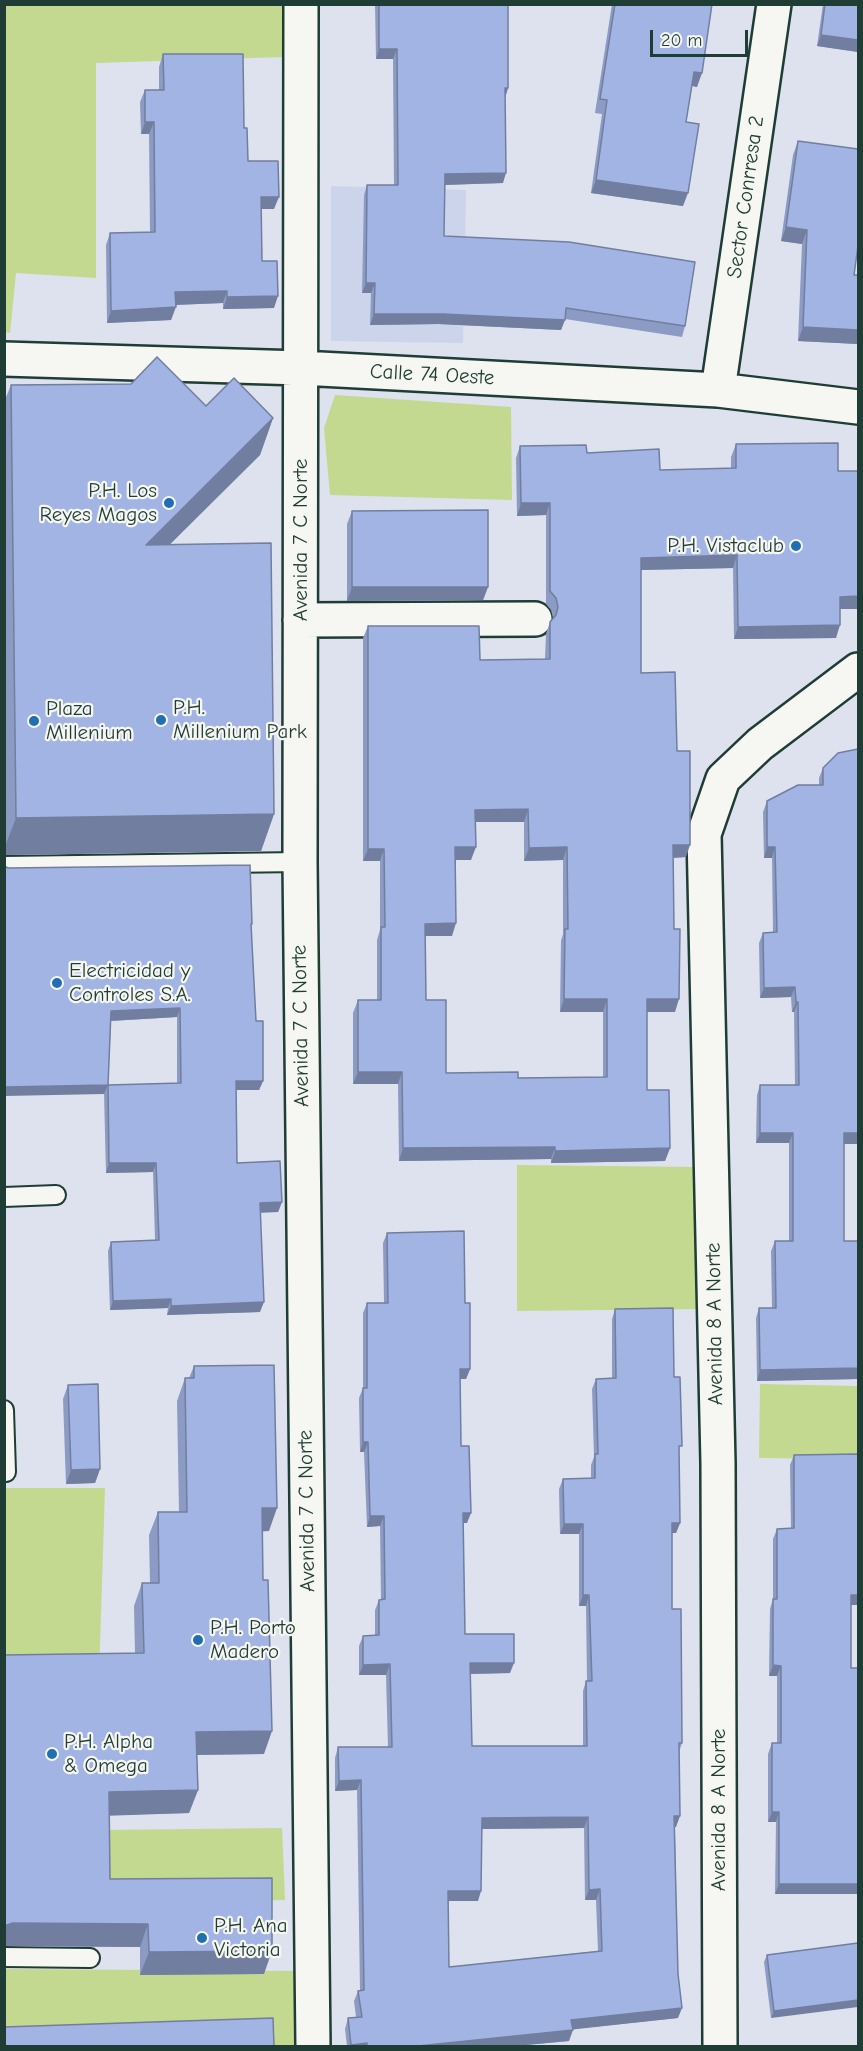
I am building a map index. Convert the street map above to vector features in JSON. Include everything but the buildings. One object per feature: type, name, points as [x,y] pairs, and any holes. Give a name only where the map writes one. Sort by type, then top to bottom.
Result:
[{"type":"street","name":"Avenida 7 C Norte","points":[[301,4],[300,862],[313,2046]]},
{"type":"street","name":"Sector Conrresa 2","points":[[718,390],[774,4]]},
{"type":"street","name":"Calle 74 Oeste","points":[[4,359],[301,369],[718,390],[858,407]]},
{"type":"street","points":[[300,620],[535,620]]},
{"type":"street","name":"Avenida 8 A Norte","points":[[720,2046],[718,1463],[704,834],[723,779],[760,744],[858,670]]},
{"type":"lane","points":[[4,866],[300,862]]},
{"type":"lane","points":[[4,1197],[56,1195]]},
{"type":"lane","points":[[4,1410],[6,1472]]},
{"type":"lane","points":[[4,1957],[90,1958]]},
{"type":"shaded area","points":[[331,186],[466,190],[463,343],[331,341]]},
{"type":"green space","points":[[4,5],[284,5],[284,57],[96,63],[96,278],[16,273],[10,333],[4,332]]},
{"type":"green space","points":[[335,395],[511,407],[512,500],[330,495],[324,428]]},
{"type":"green space","points":[[517,1165],[695,1167],[700,1309],[517,1311]]},
{"type":"green space","points":[[760,1384],[858,1386],[858,1459],[759,1458]]},
{"type":"green space","points":[[4,1488],[105,1488],[99,1677],[5,1678]]},
{"type":"green space","points":[[282,1828],[285,1900],[102,1902],[101,1830]]},
{"type":"green space","points":[[5,1969],[301,1971],[299,2046],[5,2046]]},
{"type":"place","name":"P.H. Los Reyes Magos","points":[[169,503]]},
{"type":"place","name":"P.H. Vistaclub","points":[[796,546]]},
{"type":"place","name":"P.H. Millenium Park","points":[[161,720]]},
{"type":"place","name":"Plaza Millenium","points":[[34,721]]},
{"type":"place","name":"Electricidad y Controles S.A.","points":[[57,983]]},
{"type":"place","name":"P.H. Porto Madero","points":[[198,1640]]},
{"type":"place","name":"P.H. Alpha & Omega","points":[[52,1754]]},
{"type":"place","name":"P.H. Ana Victoria","points":[[202,1938]]}]
